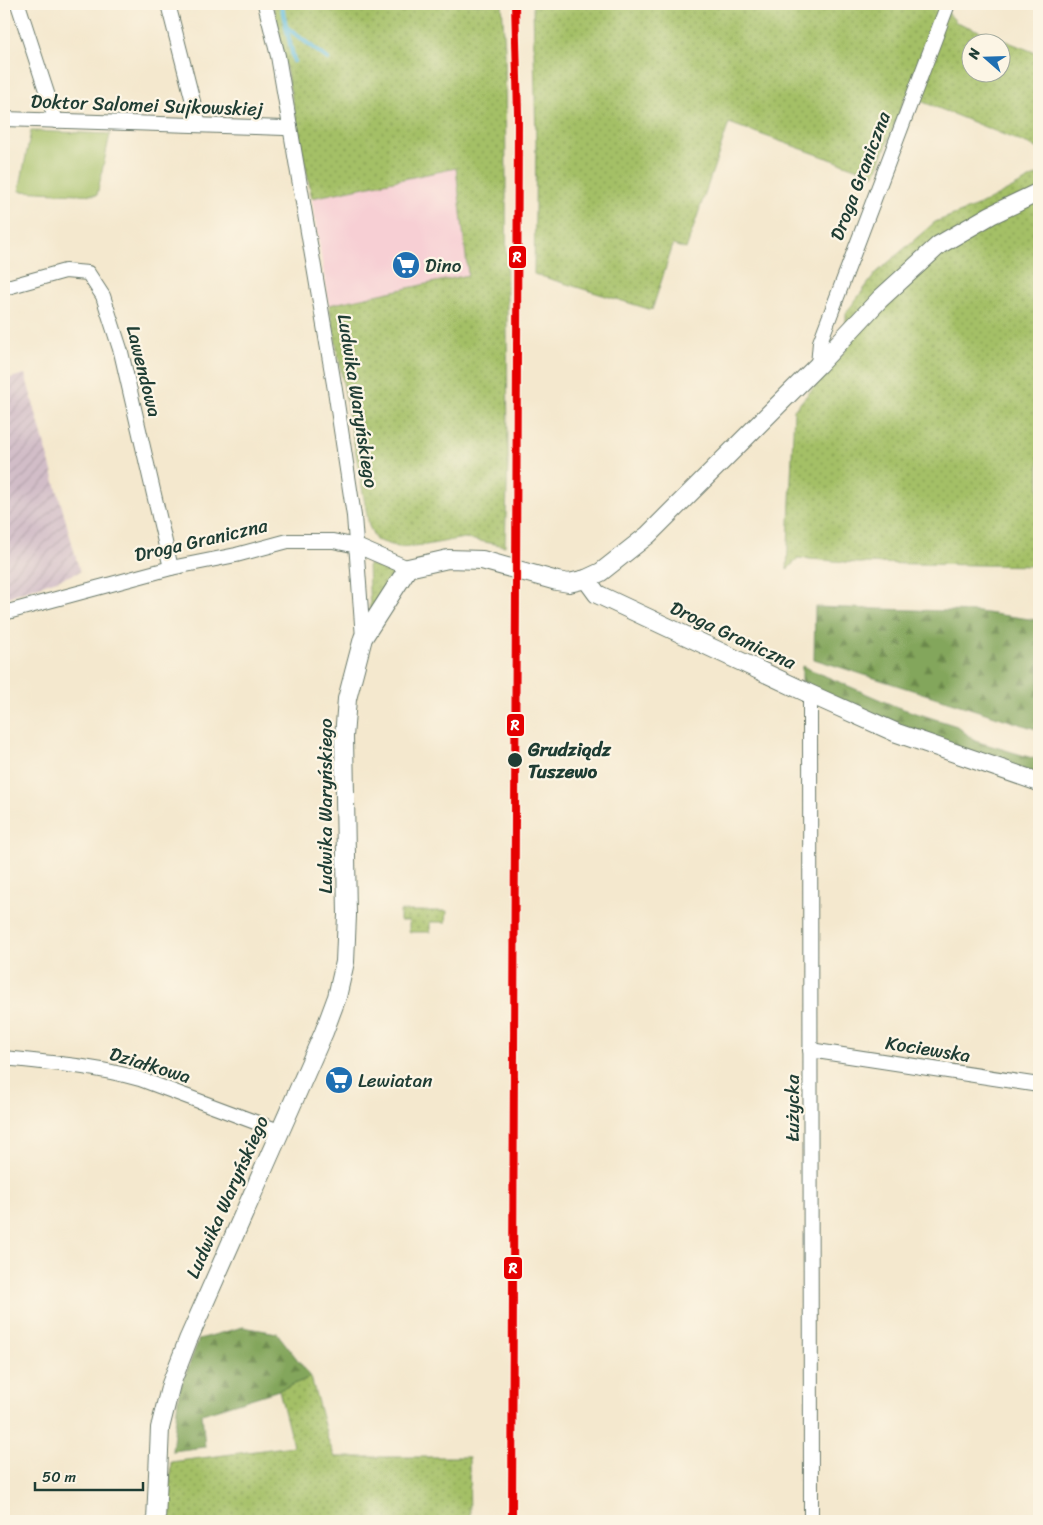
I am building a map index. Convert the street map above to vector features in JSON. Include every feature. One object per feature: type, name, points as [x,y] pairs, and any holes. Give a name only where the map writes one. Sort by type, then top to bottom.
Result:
[{"type":"street","points":[[18,4],[56,121]]},
{"type":"street","points":[[168,4],[199,125]]},
{"type":"street","name":"Ludwika Waryńskiego","points":[[156,1521],[160,1428],[171,1384],[188,1340],[324,1032],[337,997],[345,962],[347,915],[344,737],[347,699],[363,638],[357,546],[334,381],[278,56],[265,4]]},
{"type":"street","name":"Droga Graniczna","points":[[818,366],[820,342],[948,4]]},
{"type":"street","name":"Doktor Salomei Sujkowskiej","points":[[4,119],[284,128],[290,126]]},
{"type":"street","points":[[363,638],[408,568],[448,559],[482,560],[569,583],[586,579],[601,572],[648,535],[818,366],[880,299],[939,245],[990,215],[1039,192]]},
{"type":"street","name":"Lawendowa","points":[[4,288],[64,271],[88,273],[104,296],[121,352],[171,568]]},
{"type":"street","name":"Droga Graniczna","points":[[4,613],[171,568],[236,555],[288,541],[333,541],[357,546],[408,568]]},
{"type":"street","name":"Droga Graniczna","points":[[586,579],[597,594],[897,734],[1039,782]]},
{"type":"street","name":"Łużycka","points":[[810,694],[811,1521]]},
{"type":"street","name":"Kociewska","points":[[810,1050],[1039,1085]]},
{"type":"street","name":"Działkowa","points":[[4,1058],[94,1068],[140,1078],[279,1131]]},
{"type":"shaded area","points":[[456,168],[469,275],[329,305],[312,198]]},
{"type":"shaded area","points":[[25,374],[80,572],[4,598],[4,380]]},
{"type":"green space","points":[[273,4],[502,4],[505,50],[508,459],[505,546],[464,538],[426,545],[398,547],[376,540],[369,526],[329,305],[468,275],[456,168],[312,198]]},
{"type":"green space","points":[[533,4],[941,4],[956,22],[982,32],[960,32],[960,82],[1010,82],[1010,43],[1039,54],[1039,149],[906,95],[875,175],[729,123],[686,249],[673,245],[652,310],[534,274],[536,142]]},
{"type":"green space","points":[[31,131],[110,134],[97,195],[19,191]]},
{"type":"green space","points":[[1039,174],[1039,566],[857,563],[798,558],[787,570],[794,410],[846,350],[846,313],[876,273],[935,222],[980,205]]},
{"type":"green space","points":[[368,564],[398,573],[370,613]]},
{"type":"green space","points":[[815,607],[979,612],[1037,620],[1039,623],[1039,730],[814,659]]},
{"type":"green space","points":[[802,666],[897,707],[957,726],[975,741],[1039,760],[1039,775],[897,727],[802,682]]},
{"type":"green space","points":[[400,911],[447,911],[446,922],[430,922],[430,932],[409,932],[409,921],[400,921]]},
{"type":"green space","points":[[243,1327],[277,1333],[311,1377],[279,1390],[202,1414],[205,1447],[172,1451],[179,1391],[199,1339]]},
{"type":"green space","points":[[311,1377],[328,1440],[335,1457],[469,1457],[470,1521],[168,1521],[171,1462],[293,1446],[279,1390]]},
{"type":"waterway","points":[[281,4],[294,61]]},
{"type":"waterway","points":[[286,27],[328,59]]},
{"type":"transit line","name":"R","points":[[512,1521],[518,114],[515,4]]},
{"type":"place","name":"Dino","points":[[406,265]]},
{"type":"place","name":"Grudziądz Tuszewo","points":[[515,760]]},
{"type":"place","name":"Lewiatan","points":[[339,1080]]}]
